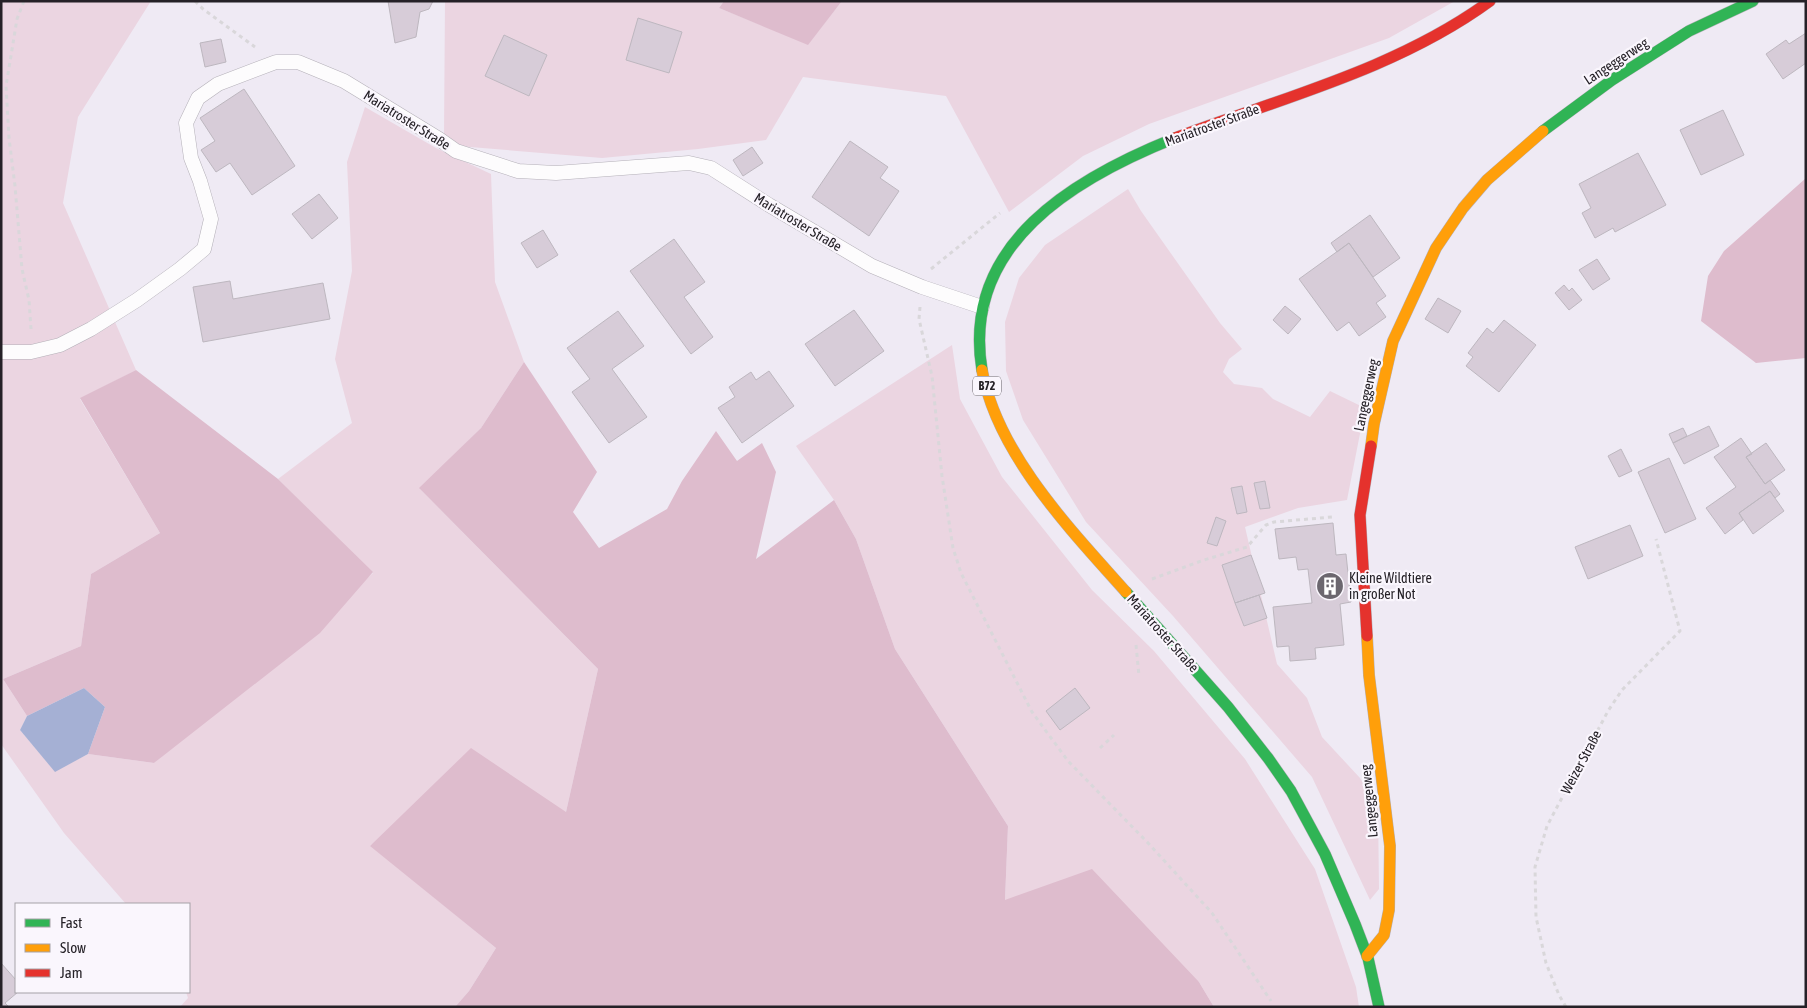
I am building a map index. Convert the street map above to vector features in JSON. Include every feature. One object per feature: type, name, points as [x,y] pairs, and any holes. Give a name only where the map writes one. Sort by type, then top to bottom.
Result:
[{"type":"main road","name":"Mariatroster Straße","points":[[1367,956],[1330,862],[1311,824],[1282,778],[1208,682],[1080,540],[1030,476],[999,422],[990,398],[980,359],[979,330],[982,307],[992,276],[1000,262],[1029,227],[1055,202],[1098,173],[1161,143],[1356,72],[1424,43],[1453,28],[1490,1]]},
{"type":"main road","name":"Langeggerweg","points":[[1367,956],[1384,935],[1389,910],[1390,846],[1369,676],[1360,515],[1374,424],[1393,341],[1436,248],[1464,208],[1487,180],[1555,121],[1612,80],[1689,31],[1753,1]]},
{"type":"main road","name":"B72","points":[[1367,956],[1379,1007]]},
{"type":"lane","name":"Mariatroster Straße","points":[[1,352],[31,352],[60,345],[91,329],[137,300],[204,249],[211,219],[200,180],[191,158],[186,123],[198,98],[218,84],[276,62],[298,62],[344,81],[440,139],[456,151],[518,171],[556,173],[689,164],[711,168],[872,266],[922,287],[982,307]]},
{"type":"path","points":[[24,1],[17,19],[6,86],[8,138],[15,186],[22,269],[29,300],[31,352]]},
{"type":"path","points":[[195,1],[203,9],[276,62]]},
{"type":"path","points":[[922,287],[919,319],[932,376],[942,476],[953,548],[961,573],[1032,712],[1068,761],[1149,844],[1212,913],[1271,1001]]},
{"type":"path","points":[[1137,605],[1147,582],[1194,563],[1247,547],[1266,525],[1274,522],[1360,515]]},
{"type":"path","name":"Weizer Straße","points":[[1566,1007],[1546,963],[1536,917],[1536,866],[1548,826],[1608,711],[1622,690],[1680,631],[1656,539]]},
{"type":"path","points":[[1135,642],[1139,676]]},
{"type":"path","points":[[1100,748],[1114,735]]},
{"type":"shaded area","points":[[1,1],[151,1],[78,117],[63,203],[136,370],[80,399],[160,533],[91,574],[81,646],[3,679],[27,716],[20,730],[55,771],[88,754],[154,763],[373,573],[278,479],[352,423],[335,359],[352,271],[347,162],[365,107],[436,148],[491,174],[495,282],[524,362],[481,428],[420,489],[598,669],[566,812],[370,845],[496,948],[469,991],[455,1007],[180,1007],[188,998],[186,993],[190,993],[190,903],[125,903],[64,833],[1,744]]},
{"type":"shaded area","points":[[445,1],[724,1],[719,8],[808,44],[842,1],[1455,1],[1389,38],[1149,124],[1083,156],[1009,212],[946,96],[803,77],[766,140],[698,149],[602,158],[458,146],[444,134]]},
{"type":"shaded area","points":[[724,1],[842,1],[808,45],[719,8]]},
{"type":"shaded area","points":[[1806,178],[1806,358],[1756,363],[1701,321],[1708,276],[1724,251]]},
{"type":"shaded area","points":[[1128,189],[1141,211],[1220,323],[1242,349],[1229,359],[1223,372],[1234,384],[1262,388],[1273,399],[1310,417],[1330,391],[1365,408],[1347,500],[1298,508],[1245,527],[1277,664],[1307,698],[1322,737],[1360,778],[1378,808],[1379,889],[1370,900],[1312,777],[1173,616],[1086,522],[1023,420],[1006,371],[1005,322],[1019,278],[1045,245]]},
{"type":"shaded area","points":[[952,345],[960,399],[1002,477],[1092,590],[1154,651],[1245,759],[1315,869],[1356,987],[1359,1007],[1214,1007],[1199,982],[1005,901],[1008,826],[895,649],[856,539],[834,500],[796,446]]},
{"type":"shaded area","points":[[524,362],[597,472],[573,512],[599,548],[667,509],[682,481],[716,431],[737,461],[762,443],[776,472],[756,559],[834,500],[856,539],[895,649],[1008,826],[1005,900],[1092,869],[1199,982],[1214,1007],[455,1007],[469,991],[496,948],[370,846],[471,748],[566,812],[598,669],[419,488],[481,428]]},
{"type":"shaded area","points":[[136,370],[278,479],[373,572],[320,633],[154,763],[88,754],[105,707],[84,688],[27,716],[3,679],[81,646],[91,574],[160,533],[80,398]]},
{"type":"water","points":[[84,688],[105,707],[88,754],[55,772],[20,730],[27,716]]},
{"type":"building","points":[[388,1],[433,1],[429,9],[420,12],[416,37],[395,43]]},
{"type":"building","points":[[638,18],[682,32],[669,73],[626,60]]},
{"type":"building","points":[[1806,33],[1806,63],[1783,79],[1766,54],[1786,40],[1789,44]]},
{"type":"building","points":[[504,35],[547,55],[529,96],[485,76]]},
{"type":"building","points":[[221,39],[226,62],[205,67],[200,43]]},
{"type":"building","points":[[244,89],[295,166],[252,195],[230,163],[216,172],[201,150],[215,141],[200,118]]},
{"type":"building","points":[[1723,110],[1744,155],[1701,175],[1680,130]]},
{"type":"building","points":[[850,141],[888,167],[880,178],[899,191],[869,236],[812,197]]},
{"type":"building","points":[[752,147],[763,163],[743,176],[733,160]]},
{"type":"building","points":[[1638,153],[1666,205],[1615,232],[1613,228],[1595,238],[1582,213],[1591,208],[1579,184]]},
{"type":"building","points":[[319,194],[338,218],[312,239],[292,214]]},
{"type":"building","points":[[1370,215],[1400,258],[1373,277],[1349,243],[1337,252],[1331,243]]},
{"type":"building","points":[[543,230],[558,255],[537,268],[521,243]]},
{"type":"building","points":[[674,239],[705,282],[684,297],[713,337],[691,354],[630,271]]},
{"type":"building","points":[[1349,243],[1386,296],[1376,303],[1386,317],[1359,336],[1349,322],[1337,331],[1299,279]]},
{"type":"building","points":[[1597,259],[1610,279],[1593,290],[1579,270]]},
{"type":"building","points":[[230,281],[233,299],[323,283],[330,319],[203,342],[193,287]]},
{"type":"building","points":[[1564,285],[1569,291],[1572,288],[1582,300],[1569,310],[1555,293]]},
{"type":"building","points":[[1438,298],[1461,311],[1448,333],[1425,319]]},
{"type":"building","points":[[1285,306],[1301,319],[1288,334],[1273,320]]},
{"type":"building","points":[[854,310],[884,351],[835,386],[805,344]]},
{"type":"building","points":[[618,311],[644,346],[612,369],[647,417],[609,443],[572,392],[590,379],[567,348]]},
{"type":"building","points":[[1504,320],[1536,345],[1499,392],[1466,366],[1473,357],[1468,353],[1487,328],[1493,333]]},
{"type":"building","points":[[769,371],[794,406],[742,443],[718,408],[735,397],[729,387],[751,372],[756,380]]},
{"type":"building","points":[[1709,426],[1719,446],[1684,464],[1673,443]]},
{"type":"building","points":[[1683,428],[1687,436],[1673,443],[1669,434]]},
{"type":"building","points":[[1741,438],[1752,454],[1746,457],[1765,484],[1770,480],[1780,494],[1775,498],[1770,491],[1739,513],[1743,520],[1725,534],[1706,508],[1736,487],[1714,457]]},
{"type":"building","points":[[1766,443],[1785,470],[1765,484],[1746,457]]},
{"type":"building","points":[[1621,449],[1632,471],[1619,477],[1608,456]]},
{"type":"building","points":[[1669,458],[1696,519],[1665,533],[1638,472]]},
{"type":"building","points":[[1265,481],[1270,508],[1260,509],[1254,483]]},
{"type":"building","points":[[1242,486],[1247,512],[1237,514],[1231,488]]},
{"type":"building","points":[[1770,491],[1784,511],[1753,534],[1739,513]]},
{"type":"building","points":[[1216,517],[1226,521],[1217,546],[1207,543]]},
{"type":"building","name":"Kleine Wildtiere in großer Not","points":[[1333,523],[1336,555],[1346,554],[1351,602],[1340,604],[1344,645],[1315,648],[1316,659],[1290,661],[1289,646],[1277,647],[1273,607],[1312,603],[1308,569],[1298,570],[1296,557],[1279,559],[1275,529]]},
{"type":"building","points":[[1630,525],[1643,556],[1588,579],[1575,547]]},
{"type":"building","points":[[1251,555],[1265,593],[1235,603],[1222,565]]},
{"type":"building","points":[[1259,595],[1267,618],[1244,626],[1235,603]]},
{"type":"building","points":[[1075,688],[1090,708],[1060,730],[1046,711]]},
{"type":"building","points":[[1,963],[15,979],[15,993],[17,993],[5,1003],[9,1007],[1,1007]]},
{"type":"traffic: fast","points":[[1543,131],[1612,80],[1689,31],[1753,1]]},
{"type":"traffic: fast","points":[[982,370],[980,325],[989,286],[1007,252],[1033,222],[1064,196],[1100,173],[1137,154],[1175,138]]},
{"type":"traffic: fast","points":[[1126,592],[1228,707],[1291,791],[1325,854],[1355,924],[1368,958],[1379,1007]]},
{"type":"traffic: slow","points":[[1371,446],[1374,424],[1393,341],[1436,248],[1463,208],[1487,180],[1543,131]]},
{"type":"traffic: slow","points":[[982,370],[990,401],[1003,431],[1020,461],[1060,517],[1126,592]]},
{"type":"traffic: slow","points":[[1367,636],[1369,675],[1390,846],[1389,910],[1384,935],[1367,956]]},
{"type":"traffic: jam","points":[[1175,138],[1297,95],[1377,64],[1454,25],[1490,1]]},
{"type":"traffic: jam","points":[[1367,636],[1360,515],[1371,446]]},
{"type":"place","name":"Kleine Wildtiere in großer Not","points":[[1330,586]]}]
